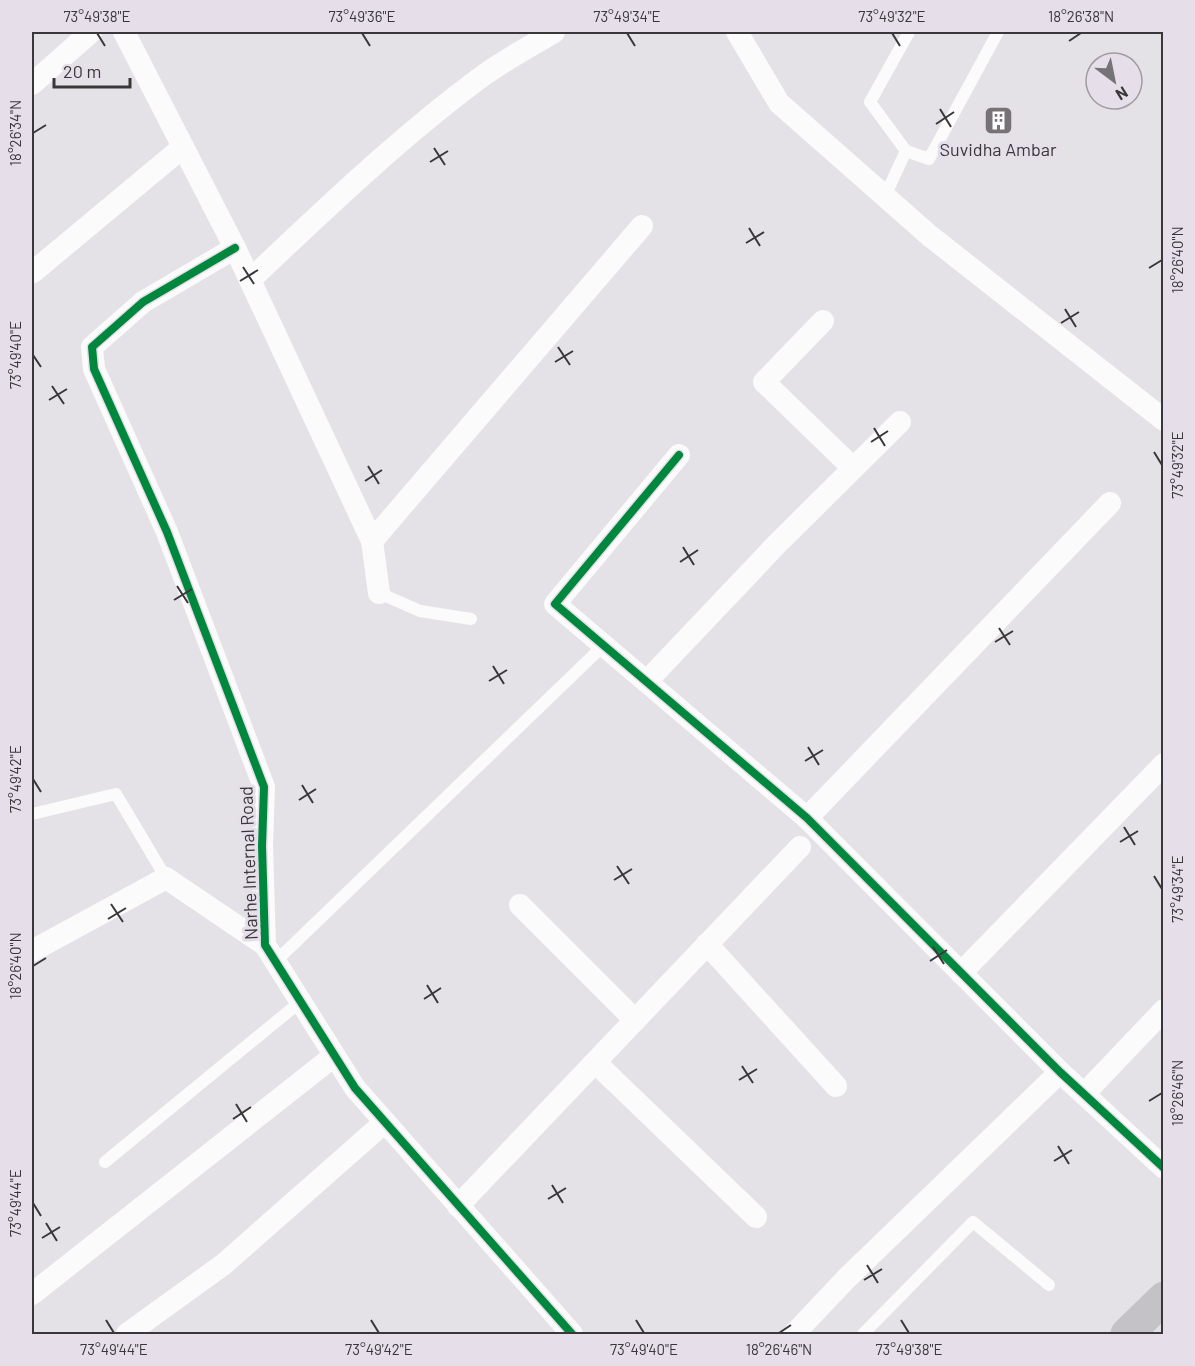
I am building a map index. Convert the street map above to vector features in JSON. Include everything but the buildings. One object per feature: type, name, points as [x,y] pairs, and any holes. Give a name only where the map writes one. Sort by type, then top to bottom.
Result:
[{"type":"street","points":[[32,84],[91,32]]},
{"type":"street","points":[[124,32],[235,248],[372,541],[379,593]]},
{"type":"street","points":[[250,280],[435,113],[486,74],[554,32]]},
{"type":"street","points":[[737,32],[779,103],[930,236],[1164,420]]},
{"type":"street","points":[[33,272],[183,147]]},
{"type":"street","points":[[372,541],[642,226]]},
{"type":"street","name":"Narhe Internal Road","points":[[235,248],[143,303],[92,347],[94,369],[167,532],[264,787],[262,846],[270,953],[355,1088],[572,1335]]},
{"type":"street","points":[[823,321],[764,382],[852,468]]},
{"type":"street","points":[[647,681],[852,468],[900,422]]},
{"type":"street","points":[[679,454],[555,603],[807,818],[1060,1072],[1164,1168]]},
{"type":"street","points":[[807,818],[1110,502]]},
{"type":"street","points":[[961,973],[1164,764]]},
{"type":"street","points":[[459,1206],[800,847]]},
{"type":"street","points":[[32,951],[166,878],[270,953]]},
{"type":"street","points":[[520,905],[635,1020]]},
{"type":"street","points":[[707,944],[836,1086]]},
{"type":"street","points":[[1084,1094],[1164,1010]]},
{"type":"street","points":[[32,1294],[334,1056]]},
{"type":"street","points":[[596,1063],[756,1217]]},
{"type":"street","points":[[794,1335],[846,1279],[1060,1072]]},
{"type":"street","points":[[127,1335],[224,1264],[385,1122]]},
{"type":"street","points":[[1127,1335],[1164,1298]]},
{"type":"lane","points":[[909,32],[870,102],[906,151],[929,159],[998,32]]},
{"type":"lane","points":[[885,196],[906,151]]},
{"type":"lane","points":[[379,593],[420,611],[471,619]]},
{"type":"lane","points":[[270,953],[603,646]]},
{"type":"lane","points":[[32,814],[116,794],[166,878]]},
{"type":"lane","points":[[105,1162],[300,1002]]},
{"type":"lane","points":[[863,1335],[973,1222],[1048,1285]]},
{"type":"cycle path","points":[[235,248],[143,302],[92,347],[94,369],[167,532],[264,787],[262,846],[265,945],[355,1088],[572,1334]]},
{"type":"cycle path","points":[[679,455],[555,604],[807,818],[1060,1072],[1164,1168]]},
{"type":"place","name":"Suvidha Ambar","points":[[998,120]]}]
